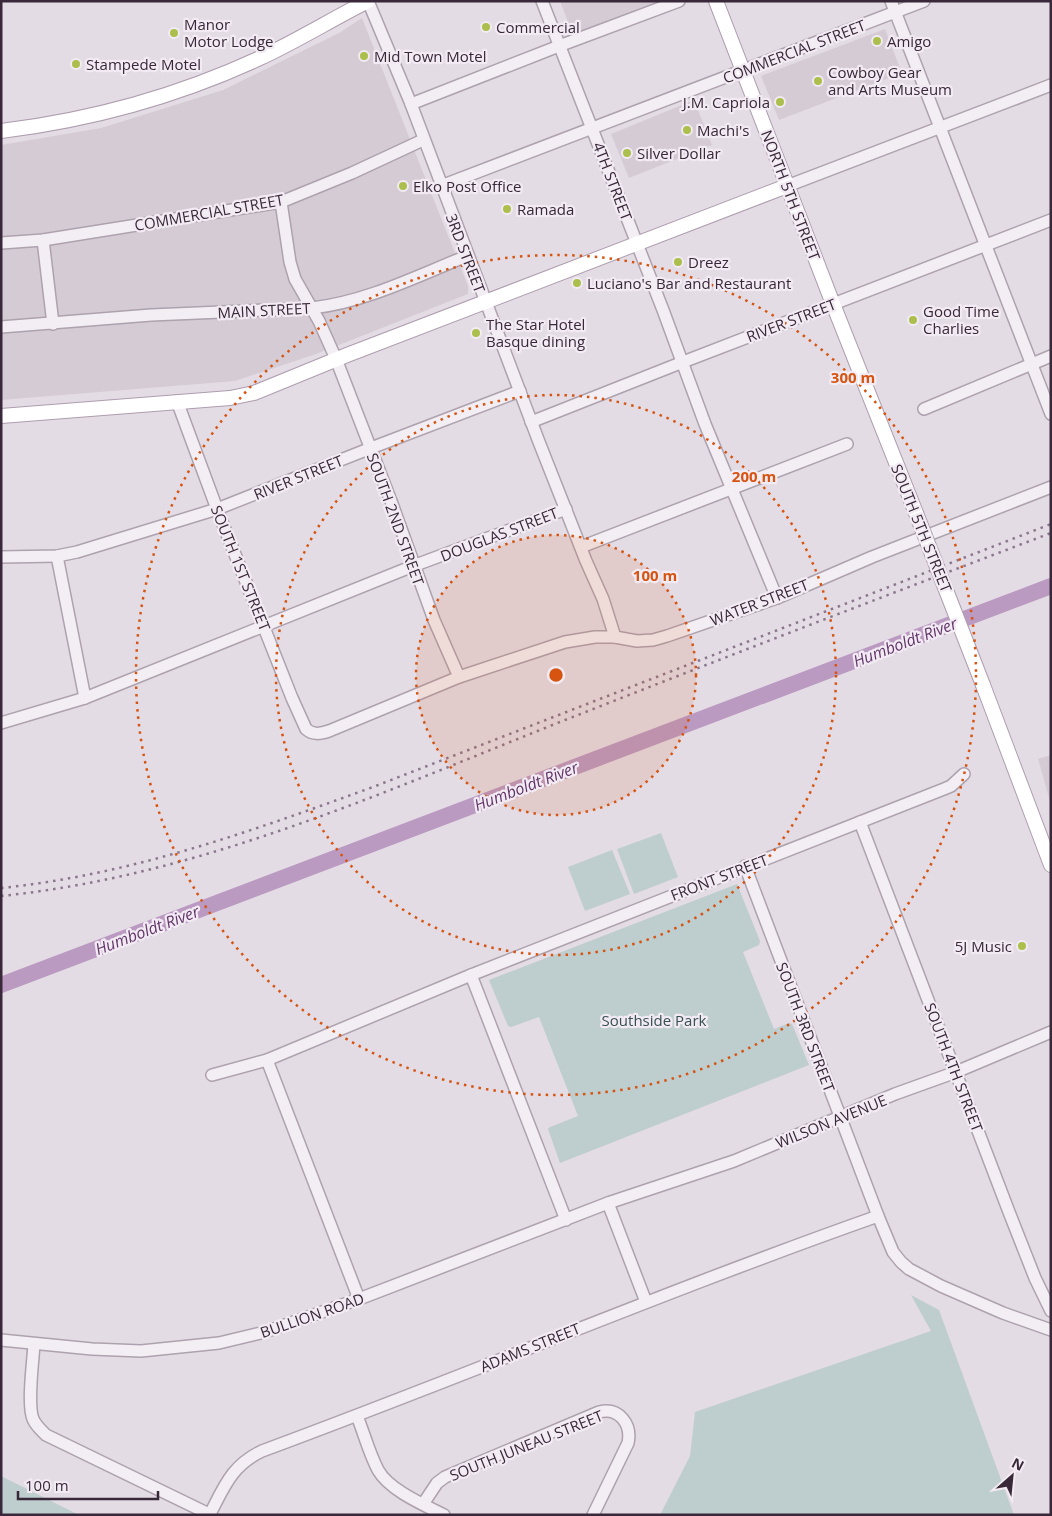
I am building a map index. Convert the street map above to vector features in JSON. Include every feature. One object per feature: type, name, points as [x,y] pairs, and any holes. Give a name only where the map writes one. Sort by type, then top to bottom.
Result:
[{"type":"main road","points":[[1,131],[52,125],[154,99],[261,57],[368,1]]},
{"type":"main road","name":"NORTH 5TH STREET","points":[[716,1],[833,304]]},
{"type":"main road","points":[[1,416],[230,398],[254,394],[336,360],[787,186]]},
{"type":"main road","name":"SOUTH 5TH STREET","points":[[833,304],[983,685],[1051,865]]},
{"type":"street","name":"3RD STREET","points":[[368,1],[411,104],[531,422]]},
{"type":"street","name":"4TH STREET","points":[[542,1],[683,362]]},
{"type":"street","points":[[411,104],[679,1]]},
{"type":"street","points":[[891,1],[1051,414]]},
{"type":"street","name":"COMMERCIAL STREET","points":[[441,186],[924,1]]},
{"type":"street","points":[[787,186],[1051,85]]},
{"type":"street","name":"COMMERCIAL STREET","points":[[1,243],[43,240],[281,202],[352,173],[424,140]]},
{"type":"street","name":"SOUTH 2ND STREET","points":[[281,202],[290,262],[295,280],[312,308],[336,360],[434,620],[459,677]]},
{"type":"street","name":"RIVER STREET","points":[[531,422],[1051,220]]},
{"type":"street","points":[[43,240],[53,324]]},
{"type":"street","name":"MAIN STREET","points":[[1,327],[53,324],[96,318],[334,306],[361,298],[467,256]]},
{"type":"street","points":[[924,409],[1051,356]]},
{"type":"street","points":[[683,362],[731,490],[777,598]]},
{"type":"street","name":"RIVER STREET","points":[[1,557],[57,556],[77,552],[216,510],[370,448],[520,391]]},
{"type":"street","name":"SOUTH 1ST STREET","points":[[177,401],[216,510],[265,626],[292,698],[306,729],[310,732]]},
{"type":"street","points":[[531,422],[603,600],[615,637]]},
{"type":"street","points":[[581,547],[847,444]]},
{"type":"street","name":"WATER STREET","points":[[310,732],[318,734],[329,731],[459,677],[565,642],[595,637],[615,637],[636,641],[653,640],[777,598],[872,557],[1051,488]]},
{"type":"street","name":"DOUGLAS STREET","points":[[1,723],[84,698],[414,566],[566,508]]},
{"type":"street","points":[[57,556],[84,698]]},
{"type":"street","name":"FRONT STREET","points":[[212,1075],[267,1060],[471,974],[944,789],[951,786],[964,774]]},
{"type":"street","name":"SOUTH 4TH STREET","points":[[860,822],[1035,1278],[1051,1311]]},
{"type":"street","name":"SOUTH 3RD STREET","points":[[745,866],[893,1252],[900,1262],[909,1269],[941,1286],[1003,1313],[1051,1330]]},
{"type":"street","points":[[471,974],[566,1220]]},
{"type":"street","name":"WILSON AVENUE","points":[[608,1204],[734,1161],[1051,1032]]},
{"type":"street","points":[[267,1060],[360,1299]]},
{"type":"street","points":[[608,1204],[646,1302]]},
{"type":"street","name":"BULLION ROAD","points":[[1,1340],[141,1351],[219,1343],[265,1332],[360,1299],[608,1204]]},
{"type":"street","name":"ADAMS STREET","points":[[210,1514],[230,1476],[252,1456],[646,1302],[878,1216]]},
{"type":"street","points":[[34,1344],[31,1408],[38,1428],[46,1435],[210,1514]]},
{"type":"street","name":"SOUTH JUNEAU STREET","points":[[424,1504],[437,1483],[444,1477],[598,1412],[613,1412],[622,1417],[628,1425],[630,1434],[628,1443],[593,1515]]},
{"type":"street","points":[[357,1416],[378,1471],[389,1484],[444,1515]]},
{"type":"shaded area","points":[[560,1],[663,1],[573,35]]},
{"type":"shaded area","points":[[362,18],[468,286],[468,294],[316,354],[235,381],[1,400],[1,145],[101,128],[223,90],[339,33]]},
{"type":"shaded area","points":[[885,29],[902,73],[779,120],[761,76]]},
{"type":"shaded area","points":[[694,100],[712,145],[629,178],[611,134]]},
{"type":"shaded area","points":[[1051,755],[1051,805],[1038,759]]},
{"type":"green space","points":[[661,833],[678,877],[634,894],[617,849]]},
{"type":"green space","points":[[612,850],[630,894],[585,911],[568,867]]},
{"type":"green space","name":"Southside Park","points":[[737,884],[760,941],[759,945],[743,952],[774,1029],[789,1023],[792,1024],[809,1065],[560,1163],[548,1129],[578,1116],[539,1017],[511,1027],[508,1026],[489,980]]},
{"type":"green space","points":[[911,1295],[939,1310],[1014,1515],[660,1515],[690,1456],[695,1412],[931,1331]]},
{"type":"green space","points":[[1,1476],[79,1515],[1,1515]]},
{"type":"waterway","name":"Humboldt River","points":[[1,985],[1051,586]]},
{"type":"railway","points":[[1,888],[49,882],[143,862],[282,820],[373,787],[1051,524]]},
{"type":"railway","points":[[1,896],[74,886],[146,870],[286,829],[424,777],[682,674],[1051,533]]},
{"type":"place","name":"Commercial","points":[[486,27]]},
{"type":"place","name":"Manor Motor Lodge","points":[[174,33]]},
{"type":"place","name":"Amigo","points":[[877,41]]},
{"type":"place","name":"Mid Town Motel","points":[[364,56]]},
{"type":"place","name":"Stampede Motel","points":[[76,64]]},
{"type":"place","name":"Cowboy Gear and Arts Museum","points":[[818,81]]},
{"type":"place","name":"J.M. Capriola","points":[[780,102]]},
{"type":"place","name":"Machi's","points":[[687,130]]},
{"type":"place","name":"Silver Dollar","points":[[627,153]]},
{"type":"place","name":"Elko Post Office","points":[[403,186]]},
{"type":"place","name":"Ramada","points":[[507,209]]},
{"type":"place","name":"Dreez","points":[[678,262]]},
{"type":"place","name":"Luciano's Bar and Restaurant","points":[[577,283]]},
{"type":"place","name":"Good Time Charlies","points":[[913,320]]},
{"type":"place","name":"The Star Hotel Basque dining","points":[[476,333]]},
{"type":"place","name":"5J Music","points":[[1022,946]]}]
